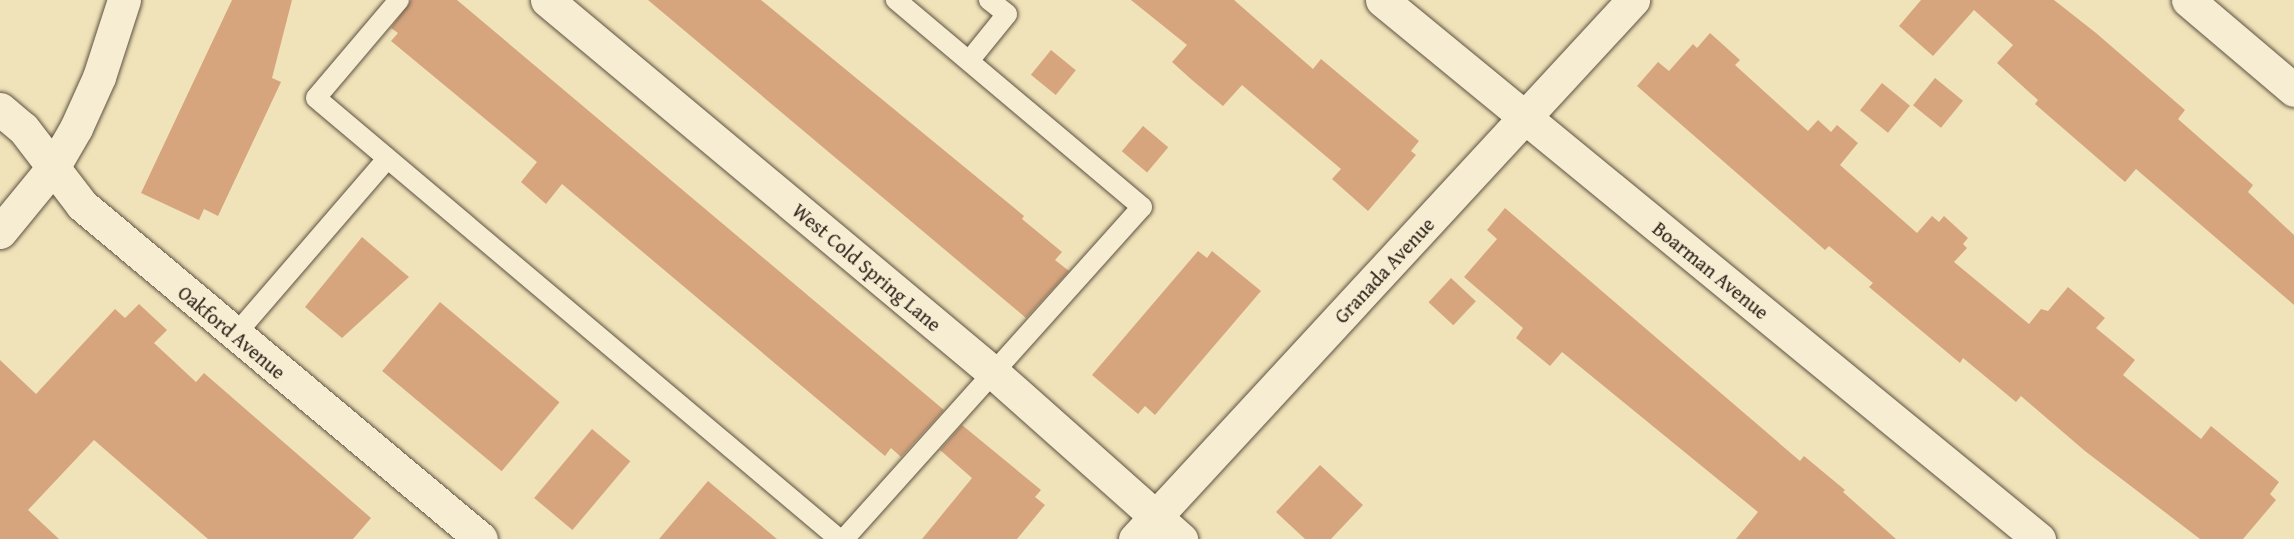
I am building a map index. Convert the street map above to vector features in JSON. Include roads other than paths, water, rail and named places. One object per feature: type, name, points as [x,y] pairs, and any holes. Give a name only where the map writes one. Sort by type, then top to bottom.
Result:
[{"type":"street","points":[[0,232],[54,166],[99,77],[124,0]]},
{"type":"street","name":"West Cold Spring Lane","points":[[547,0],[995,374],[1158,515],[1181,539]]},
{"type":"street","name":"Boarman Avenue","points":[[1382,0],[2039,539]]},
{"type":"street","name":"Granada Avenue","points":[[1135,539],[1633,0]]},
{"type":"street","points":[[2188,0],[2294,90]]},
{"type":"street","name":"Oakford Avenue","points":[[0,110],[23,128],[82,205],[481,539]]},
{"type":"lane","points":[[399,0],[316,98],[839,539]]},
{"type":"lane","points":[[844,539],[995,374],[1142,207],[896,0]]},
{"type":"lane","points":[[969,61],[1007,15],[989,0]]},
{"type":"lane","points":[[235,335],[387,159]]}]
